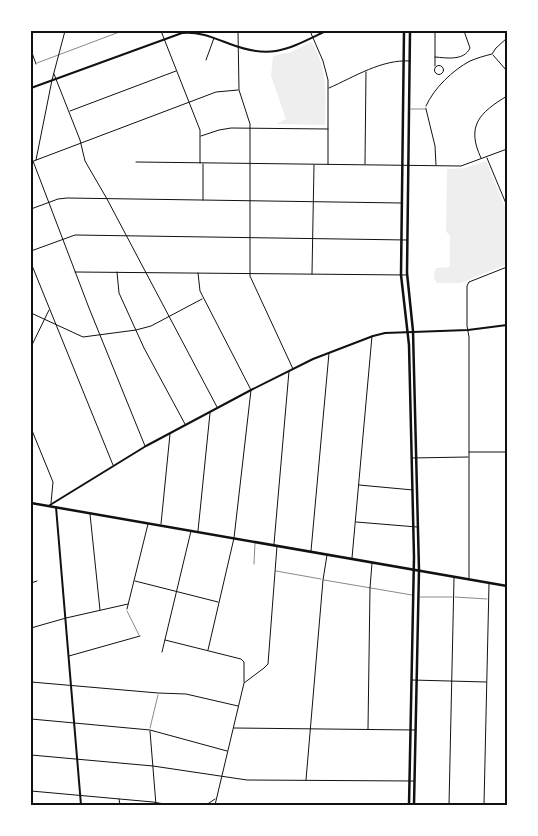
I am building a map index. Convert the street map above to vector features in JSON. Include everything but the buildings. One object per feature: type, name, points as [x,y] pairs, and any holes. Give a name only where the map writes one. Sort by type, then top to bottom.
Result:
[{"type":"main road","points":[[404,31],[401,275],[408,332],[411,458],[419,570],[414,805]]},
{"type":"main road","points":[[410,31],[407,275],[413,331],[414,490]]},
{"type":"main road","points":[[409,384],[414,384]]},
{"type":"main road","points":[[31,503],[507,586]]},
{"type":"main road","points":[[409,805],[416,527]]},
{"type":"street","points":[[36,160],[52,80],[65,31]]},
{"type":"street","points":[[161,31],[201,136],[200,163]]},
{"type":"street","points":[[238,31],[239,90],[249,119],[250,128],[249,274],[293,369]]},
{"type":"street","points":[[310,31],[326,71],[328,88],[328,165]]},
{"type":"street","points":[[31,88],[182,33],[194,32],[239,47],[265,52],[278,51],[326,31]]},
{"type":"street","points":[[435,31],[435,66]]},
{"type":"street","points":[[435,57],[455,58],[467,53],[470,48],[464,31]]},
{"type":"street","points":[[206,60],[215,38]]},
{"type":"street","points":[[426,106],[433,93],[463,65],[492,54],[507,38]]},
{"type":"street","points":[[31,50],[36,64]]},
{"type":"street","points":[[492,54],[507,72]]},
{"type":"street","points":[[328,88],[387,64],[404,60],[410,61]]},
{"type":"street","points":[[69,112],[176,71]]},
{"type":"street","points":[[365,165],[366,72]]},
{"type":"street","points":[[54,74],[81,144],[85,162],[107,199],[217,408]]},
{"type":"street","points":[[146,446],[32,162],[220,91],[239,90]]},
{"type":"street","points":[[482,159],[474,140],[477,124],[490,107],[507,96]]},
{"type":"street","points":[[426,109],[435,146],[436,166]]},
{"type":"street","points":[[201,136],[225,128],[328,129]]},
{"type":"street","points":[[136,162],[463,166],[507,149]]},
{"type":"street","points":[[487,157],[507,206]]},
{"type":"street","points":[[203,163],[203,200]]},
{"type":"street","points":[[312,275],[314,164]]},
{"type":"street","points":[[31,209],[62,198],[402,203]]},
{"type":"street","points":[[31,251],[75,235],[407,240]]},
{"type":"street","points":[[31,263],[113,465]]},
{"type":"street","points":[[469,579],[468,330],[466,286],[471,281],[507,267]]},
{"type":"street","points":[[75,272],[407,275]]},
{"type":"street","points":[[117,272],[118,292],[185,425]]},
{"type":"street","points":[[198,273],[198,288],[251,390],[234,538],[208,650]]},
{"type":"street","points":[[31,313],[81,337],[136,330],[151,326],[203,299]]},
{"type":"street","points":[[31,347],[49,309]]},
{"type":"street","points":[[50,505],[146,446],[251,390],[329,352],[372,336],[413,331],[468,330],[507,325]]},
{"type":"street","points":[[352,558],[372,336]]},
{"type":"street","points":[[311,551],[329,352]]},
{"type":"street","points":[[244,683],[268,664],[289,371]]},
{"type":"street","points":[[198,532],[210,412]]},
{"type":"street","points":[[31,428],[53,482],[50,505]]},
{"type":"street","points":[[161,525],[170,433]]},
{"type":"street","points":[[469,452],[507,452]]},
{"type":"street","points":[[411,458],[469,457]]},
{"type":"street","points":[[359,484],[414,490]]},
{"type":"street","points":[[56,507],[81,805]]},
{"type":"street","points":[[90,513],[100,610]]},
{"type":"street","points":[[355,522],[416,527]]},
{"type":"street","points":[[127,609],[148,523]]},
{"type":"street","points":[[162,652],[191,530]]},
{"type":"street","points":[[306,780],[323,580],[327,554]]},
{"type":"street","points":[[368,730],[372,562]]},
{"type":"street","points":[[449,805],[454,576]]},
{"type":"street","points":[[31,583],[37,581]]},
{"type":"street","points":[[134,581],[219,602]]},
{"type":"street","points":[[484,805],[488,599],[490,583]]},
{"type":"street","points":[[31,628],[128,604]]},
{"type":"street","points":[[69,656],[140,636]]},
{"type":"street","points":[[165,640],[240,658],[244,662],[244,683],[215,805]]},
{"type":"street","points":[[412,680],[486,682]]},
{"type":"street","points":[[31,682],[186,694],[239,706]]},
{"type":"street","points":[[31,719],[150,730],[228,751]]},
{"type":"street","points":[[234,728],[416,730]]},
{"type":"street","points":[[150,730],[156,804]]},
{"type":"street","points":[[31,755],[152,766],[247,780],[415,781]]},
{"type":"street","points":[[31,791],[170,805]]},
{"type":"street","points":[[119,799],[120,805]]},
{"type":"street","points":[[208,804],[215,799]]},
{"type":"lane","points":[[31,65],[122,31]]},
{"type":"lane","points":[[409,109],[426,109],[426,106]]},
{"type":"lane","points":[[254,564],[256,542]]},
{"type":"lane","points":[[276,571],[418,597],[488,599]]},
{"type":"lane","points":[[127,609],[140,636]]},
{"type":"lane","points":[[150,730],[158,693]]},
{"type":"shaded area","points":[[311,42],[317,51],[325,82],[325,125],[276,124],[286,119],[271,76],[273,56],[291,52]]},
{"type":"shaded area","points":[[486,161],[507,212],[507,264],[461,283],[437,283],[434,278],[436,268],[450,267],[450,236],[446,231],[447,169],[465,168]]}]
